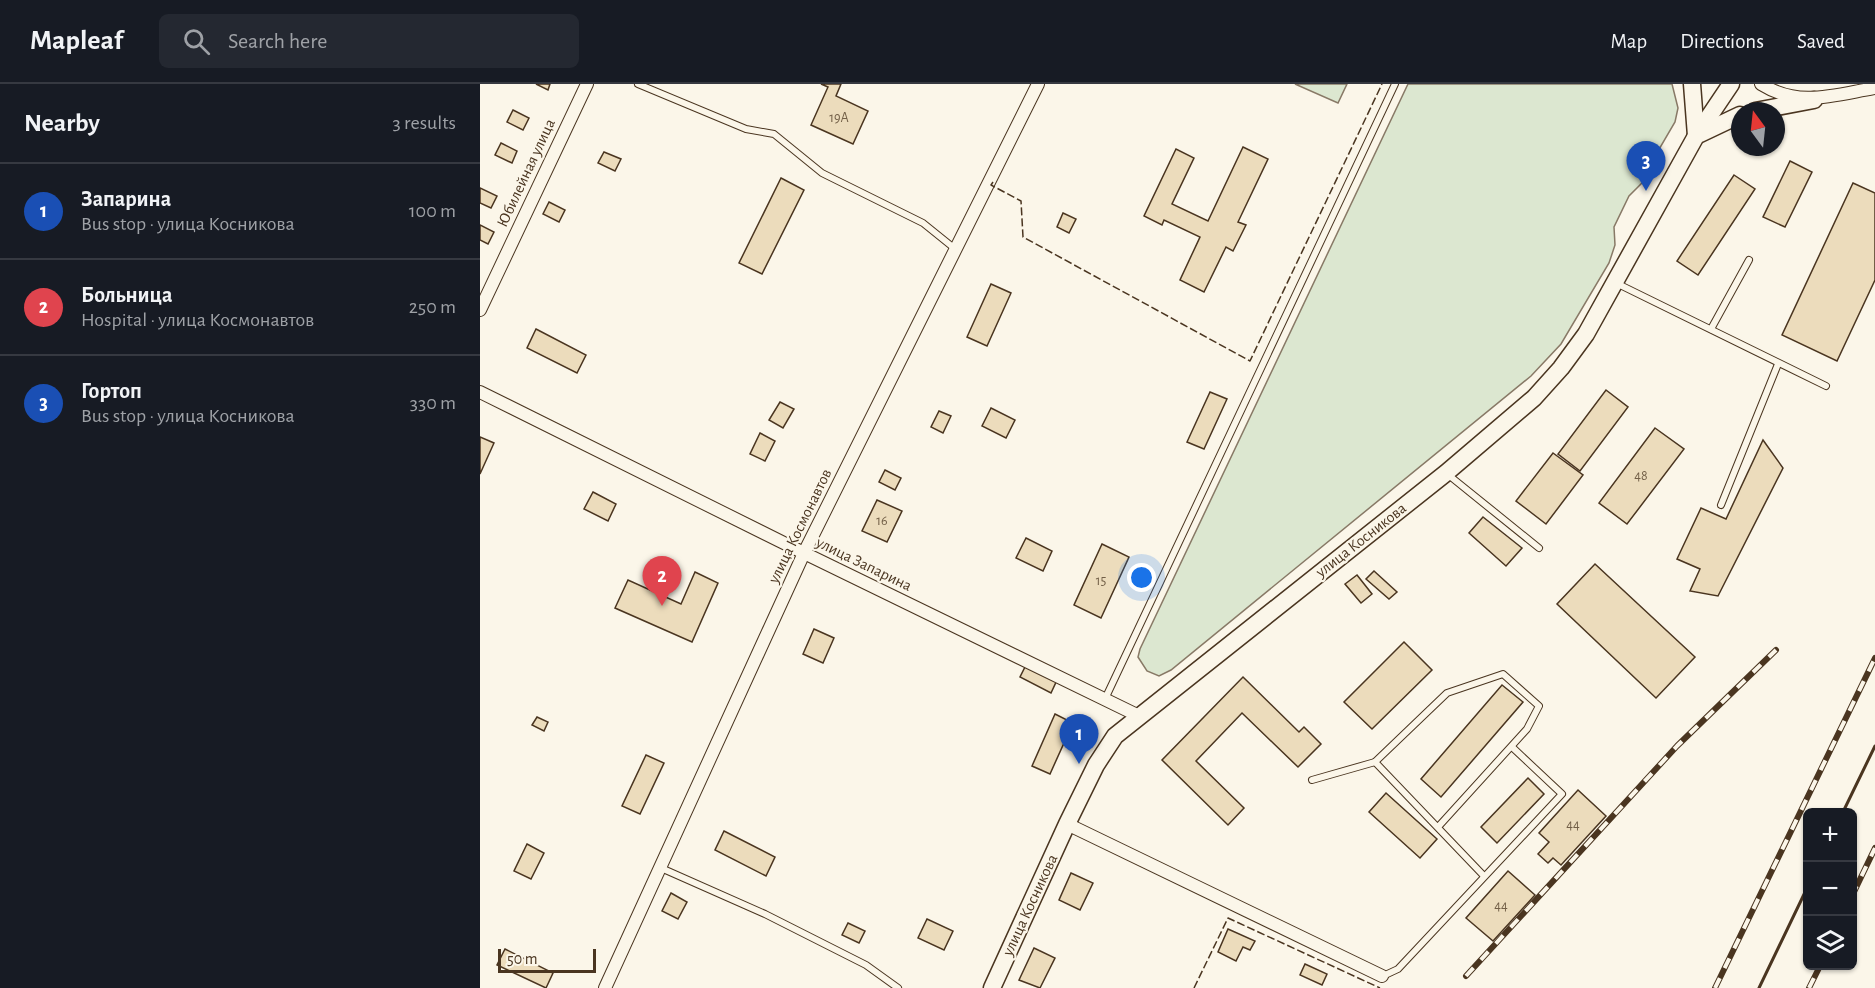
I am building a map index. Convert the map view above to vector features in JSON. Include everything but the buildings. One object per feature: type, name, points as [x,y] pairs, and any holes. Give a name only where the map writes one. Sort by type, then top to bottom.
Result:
[{"type":"street","name":"Юбилейная улица","points":[[480,309],[587,84]]},
{"type":"street","name":"улица Космонавтов","points":[[605,988],[804,553],[954,248],[1038,84]]},
{"type":"street","points":[[1692,84],[1696,136],[1731,119]]},
{"type":"street","name":"улица Косникова","points":[[992,988],[1067,824],[1105,749],[1115,736],[1516,415],[1561,368],[1586,334],[1696,136],[1731,84]]},
{"type":"street","points":[[1761,84],[1780,93],[1814,100]]},
{"type":"street","points":[[1786,84],[1814,100]]},
{"type":"street","points":[[1785,105],[1875,88]]},
{"type":"street","name":"улица Запарина","points":[[480,392],[1139,716]]},
{"type":"street","points":[[1067,824],[1382,976]]},
{"type":"lane","points":[[638,84],[746,129],[774,134],[822,173],[923,223],[954,248]]},
{"type":"lane","points":[[1106,699],[1395,84]]},
{"type":"lane","points":[[1711,329],[1749,260]]},
{"type":"lane","points":[[1615,282],[1826,387]]},
{"type":"lane","points":[[1721,505],[1778,364]]},
{"type":"lane","points":[[1446,472],[1539,548]]},
{"type":"lane","points":[[1312,780],[1375,762],[1447,693],[1503,674],[1539,705],[1527,729],[1438,827]]},
{"type":"lane","points":[[1382,976],[1398,969],[1562,794],[1512,747]]},
{"type":"lane","points":[[1375,762],[1484,876]]},
{"type":"lane","points":[[660,868],[765,914],[845,954],[866,965],[898,988]]},
{"type":"green space","points":[[1295,84],[1347,84],[1338,103]]},
{"type":"green space","points":[[1408,84],[1672,84],[1678,108],[1675,122],[1651,163],[1650,175],[1629,196],[1614,227],[1615,245],[1609,263],[1561,344],[1531,376],[1171,670],[1159,676],[1147,671],[1138,657],[1140,649]]},
{"type":"railway","points":[[1466,976],[1677,746],[1776,650]]},
{"type":"railway","points":[[1715,988],[1875,658]]},
{"type":"railway","points":[[1857,886],[1875,848]]},
{"type":"railway","points":[[1809,988],[1818,970]]},
{"type":"fence","points":[[993,182],[991,185],[1021,201],[1023,237],[1250,361],[1382,84]]},
{"type":"fence","points":[[1194,988],[1228,918],[1380,988]]},
{"type":"wall","points":[[1845,808],[1875,746]]},
{"type":"wall","points":[[1759,988],[1803,896]]},
{"type":"place","name":"Гортоп","points":[[1646,191]]},
{"type":"place","name":"Больница","points":[[662,606]]},
{"type":"place","name":"Запарина","points":[[1079,764]]}]
